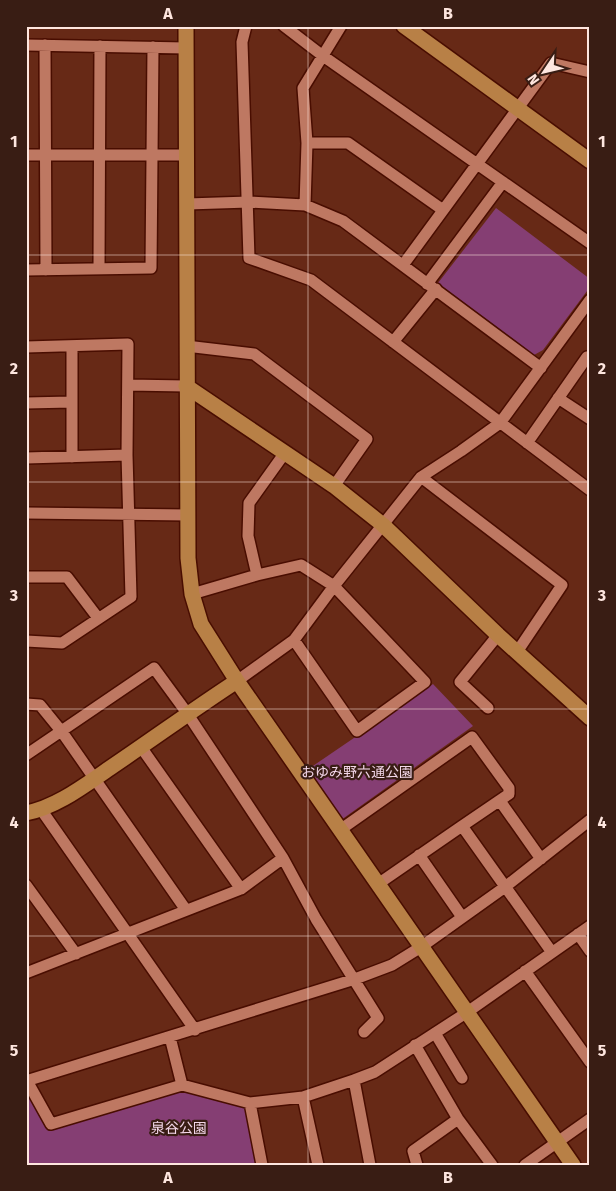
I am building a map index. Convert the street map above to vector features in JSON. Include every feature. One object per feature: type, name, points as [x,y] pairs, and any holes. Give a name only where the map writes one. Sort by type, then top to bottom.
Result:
[{"type":"street","points":[[186,26],[188,558],[192,594],[201,624],[237,681],[573,1165]]},
{"type":"street","points":[[246,26],[242,42],[249,202],[249,258],[311,280],[590,490]]},
{"type":"street","points":[[284,26],[323,56],[590,243]]},
{"type":"street","points":[[305,205],[308,143],[303,88],[341,26]]},
{"type":"street","points":[[404,26],[590,161]]},
{"type":"street","points":[[26,45],[186,48]]},
{"type":"street","points":[[45,45],[46,270]]},
{"type":"street","points":[[99,269],[100,46]]},
{"type":"street","points":[[26,270],[151,268],[153,47]]},
{"type":"street","points":[[403,265],[551,63],[590,72]]},
{"type":"street","points":[[308,143],[348,143],[443,210]]},
{"type":"street","points":[[26,155],[186,155]]},
{"type":"street","points":[[393,342],[504,182]]},
{"type":"street","points":[[187,204],[249,202],[305,205],[343,221],[541,368]]},
{"type":"street","points":[[195,1030],[129,933],[33,811],[56,802],[94,779],[294,640],[334,586],[421,477],[500,423],[541,368],[586,314],[590,300]]},
{"type":"street","points":[[26,347],[128,344],[127,455],[131,597],[62,642],[26,641]]},
{"type":"street","points":[[186,346],[254,354],[367,439],[334,486]]},
{"type":"street","points":[[72,347],[70,402],[72,457]]},
{"type":"street","points":[[527,443],[589,356]]},
{"type":"street","points":[[128,385],[186,386],[334,486],[383,525],[498,635],[590,718]]},
{"type":"street","points":[[558,398],[590,420]]},
{"type":"street","points":[[26,403],[70,402]]},
{"type":"street","points":[[257,575],[248,536],[249,503],[284,454]]},
{"type":"street","points":[[26,458],[127,455]]},
{"type":"street","points":[[421,477],[562,585],[517,652]]},
{"type":"street","points":[[26,513],[188,515]]},
{"type":"street","points":[[192,594],[257,575],[301,565],[334,586],[425,682],[357,730],[294,640]]},
{"type":"street","points":[[26,576],[67,577],[98,618]]},
{"type":"street","points":[[488,708],[460,682],[498,635]]},
{"type":"street","points":[[26,755],[154,668],[187,713],[283,858],[316,919],[378,1018],[364,1032]]},
{"type":"street","points":[[26,704],[40,705],[62,732],[186,910]]},
{"type":"street","points":[[340,830],[472,737],[509,788],[509,794],[378,884]]},
{"type":"street","points":[[141,747],[241,889]]},
{"type":"street","points":[[500,800],[541,859]]},
{"type":"street","points":[[590,820],[505,887],[421,947],[392,965],[355,979],[195,1030],[27,1080],[51,1124],[182,1085],[250,1103],[303,1097],[375,1072],[466,1013],[590,926]]},
{"type":"street","points":[[462,826],[552,952]]},
{"type":"street","points":[[419,855],[462,918]]},
{"type":"street","points":[[26,973],[241,889],[283,858]]},
{"type":"street","points":[[26,885],[76,954]]},
{"type":"street","points":[[578,934],[590,951]]},
{"type":"street","points":[[525,971],[590,1062]]},
{"type":"street","points":[[435,1032],[462,1078]]},
{"type":"street","points":[[170,1037],[182,1085]]},
{"type":"street","points":[[415,1045],[458,1119],[492,1165]]},
{"type":"street","points":[[354,1080],[370,1165]]},
{"type":"street","points":[[303,1097],[318,1165]]},
{"type":"street","points":[[250,1103],[262,1165]]},
{"type":"street","points":[[417,1165],[413,1151],[458,1119]]},
{"type":"street","points":[[525,1165],[590,1119]]},
{"type":"green space","points":[[496,208],[590,279],[590,287],[543,350],[534,355],[438,283]]},
{"type":"green space","name":"おゆみ野六通公園","points":[[433,684],[473,726],[341,820],[307,770]]},
{"type":"green space","name":"泉谷公園","points":[[26,1089],[48,1128],[178,1089],[245,1105],[257,1165],[26,1165]]}]
